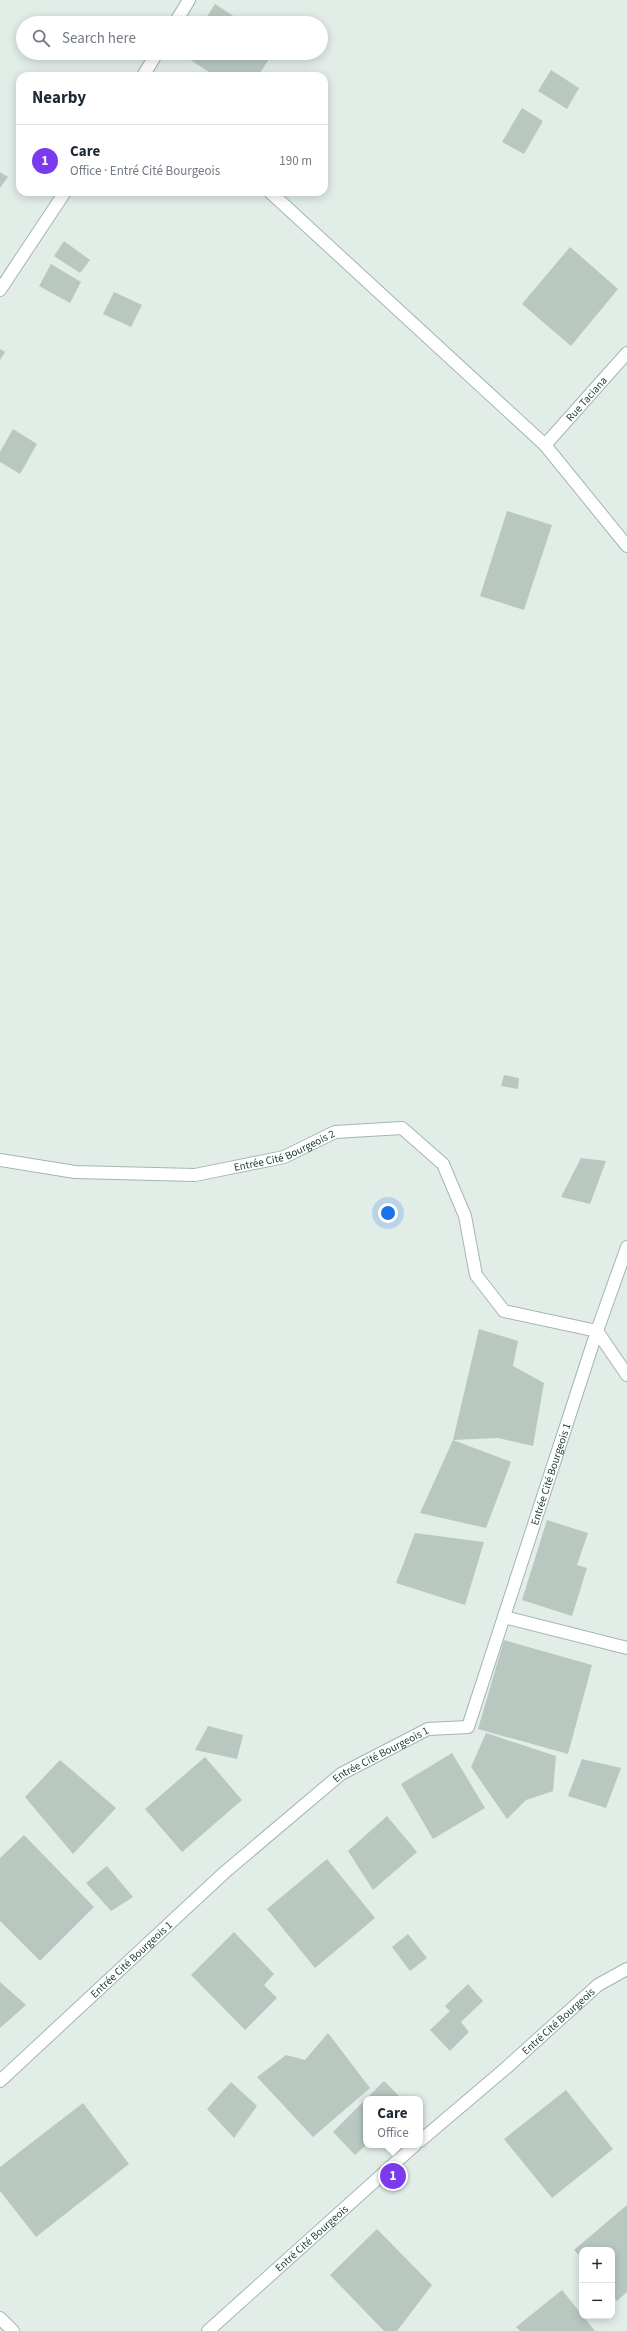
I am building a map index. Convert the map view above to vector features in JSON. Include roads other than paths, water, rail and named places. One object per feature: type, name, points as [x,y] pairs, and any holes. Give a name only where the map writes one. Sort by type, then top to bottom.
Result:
[{"type":"street","points":[[179,16],[189,0]]},
{"type":"street","points":[[145,72],[153,60]]},
{"type":"street","points":[[0,290],[62,196]]},
{"type":"street","points":[[274,196],[545,445],[627,546]]},
{"type":"street","name":"Rue Taciana","points":[[545,445],[627,352]]},
{"type":"street","name":"Entrée Cité Bourgeois 2","points":[[0,1160],[75,1172],[195,1175],[284,1157],[336,1132],[402,1128],[443,1164],[465,1216],[476,1275],[504,1311],[597,1331]]},
{"type":"street","name":"Entrée Cité Bourgeois 1","points":[[0,2081],[225,1872],[341,1774],[428,1729],[468,1727],[597,1331],[627,1247]]},
{"type":"street","points":[[597,1331],[627,1375]]},
{"type":"street","points":[[504,1617],[627,1648]]},
{"type":"street","name":"Entré Cité Bourgeois","points":[[423,2138],[506,2068],[598,1985],[627,1969]]},
{"type":"street","name":"Entré Cité Bourgeois","points":[[208,2331],[412,2148]]},
{"type":"street","points":[[0,2318],[13,2331]]},
{"type":"place","name":"Care","points":[[393,2176]]}]
